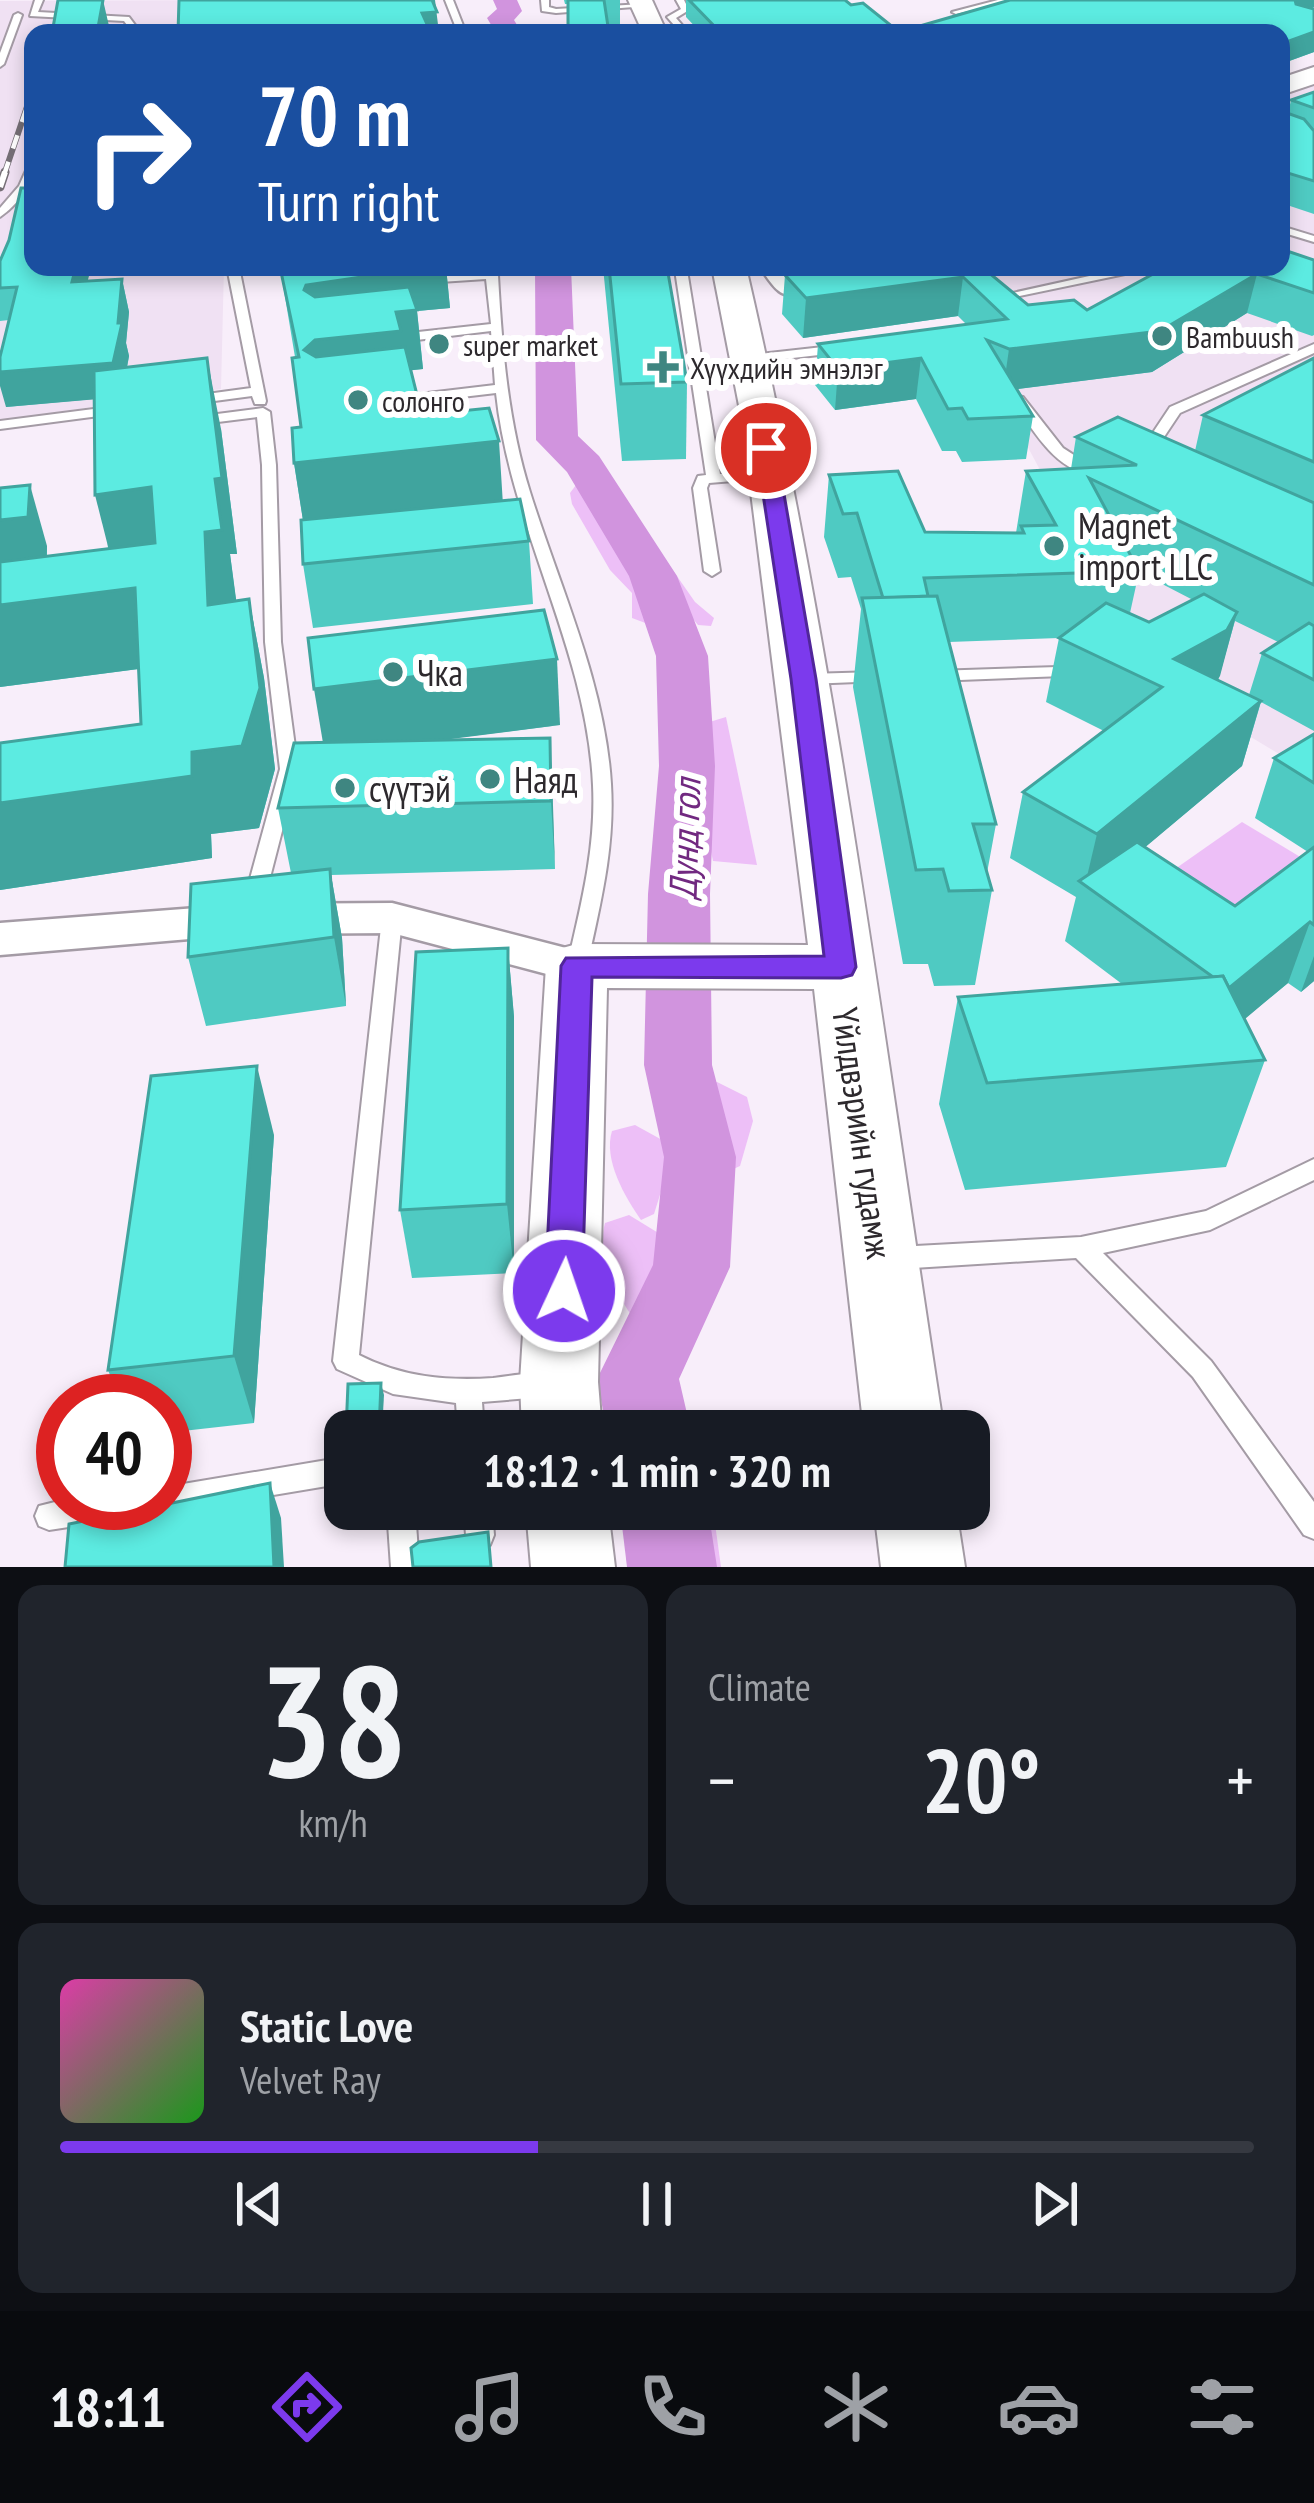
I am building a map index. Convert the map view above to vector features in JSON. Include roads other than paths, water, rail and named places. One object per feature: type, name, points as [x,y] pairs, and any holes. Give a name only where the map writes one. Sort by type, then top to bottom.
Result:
[{"type":"main road","name":"Yйлдвэрийн гудамж","points":[[708,276],[750,359],[770,474],[803,679],[818,968],[880,1259],[901,1410]]},
{"type":"main road","points":[[560,1407],[594,967],[818,968]]},
{"type":"main road","points":[[569,1530],[572,1567]]},
{"type":"main road","points":[[918,1530],[923,1567]]},
{"type":"street","points":[[779,276],[790,289],[854,280]]},
{"type":"street","points":[[0,939],[249,920],[392,918],[594,967]]},
{"type":"lane","points":[[33,14],[39,0]]},
{"type":"lane","points":[[545,0],[549,10],[630,3]]},
{"type":"lane","points":[[677,24],[671,17],[686,10],[680,0]]},
{"type":"lane","points":[[956,12],[1008,0]]},
{"type":"lane","points":[[0,64],[18,15]]},
{"type":"lane","points":[[0,16],[126,19],[130,24]]},
{"type":"lane","points":[[0,214],[24,187]]},
{"type":"lane","points":[[235,276],[269,465],[273,642],[289,769],[249,920]]},
{"type":"lane","points":[[399,282],[449,276]]},
{"type":"lane","points":[[491,276],[502,388],[520,480],[584,679],[601,781],[603,833],[594,967]]},
{"type":"lane","points":[[705,276],[713,476]]},
{"type":"lane","points":[[982,301],[1102,276]]},
{"type":"lane","points":[[970,289],[999,316]]},
{"type":"lane","points":[[388,340],[496,328]]},
{"type":"lane","points":[[750,359],[866,347]]},
{"type":"lane","points":[[1137,466],[1165,469],[1153,443],[1175,410],[1314,348]]},
{"type":"lane","points":[[368,404],[502,388]]},
{"type":"lane","points":[[164,404],[258,392]]},
{"type":"lane","points":[[1018,400],[1076,467],[1092,472],[1114,469]]},
{"type":"lane","points":[[0,425],[141,406]]},
{"type":"lane","points":[[172,424],[262,412]]},
{"type":"lane","points":[[712,571],[700,488],[703,479],[770,474]]},
{"type":"lane","points":[[542,621],[564,618]]},
{"type":"lane","points":[[919,676],[1058,672]]},
{"type":"lane","points":[[803,679],[896,676]]},
{"type":"lane","points":[[392,918],[346,1361],[403,1388],[560,1407]]},
{"type":"lane","points":[[880,1259],[1081,1246],[1210,1220],[1314,1169]]},
{"type":"lane","points":[[1081,1246],[1202,1369],[1314,1526]]},
{"type":"lane","points":[[468,1394],[469,1410]]},
{"type":"lane","points":[[192,1495],[324,1470]]},
{"type":"lane","points":[[402,1530],[405,1567]]},
{"type":"waterway","name":"Дунд гол","points":[[504,24],[500,18],[510,11],[505,0]]},
{"type":"waterway","name":"Дунд гол","points":[[553,276],[557,440],[584,465],[653,576],[682,656],[687,766],[679,894],[678,1065],[700,1157],[691,1267],[638,1379],[645,1410]]},
{"type":"waterway","name":"Дунд гол","points":[[667,1530],[672,1567]]},
{"type":"railway","points":[[4,175],[24,116]]},
{"type":"railway","points":[[0,187],[4,175]]},
{"type":"place","name":"Bambuush","points":[[1162,336]]},
{"type":"place","name":"super market","points":[[439,344]]},
{"type":"place","name":"Хүүхдийн эмнэлэг","points":[[663,367]]},
{"type":"place","name":"солонго","points":[[358,400]]},
{"type":"place","name":"Magnet import LLC","points":[[1054,546]]},
{"type":"place","name":"Чка","points":[[393,672]]},
{"type":"place","name":"Наяд","points":[[490,779]]},
{"type":"place","name":"сүүтэй","points":[[345,788]]}]
